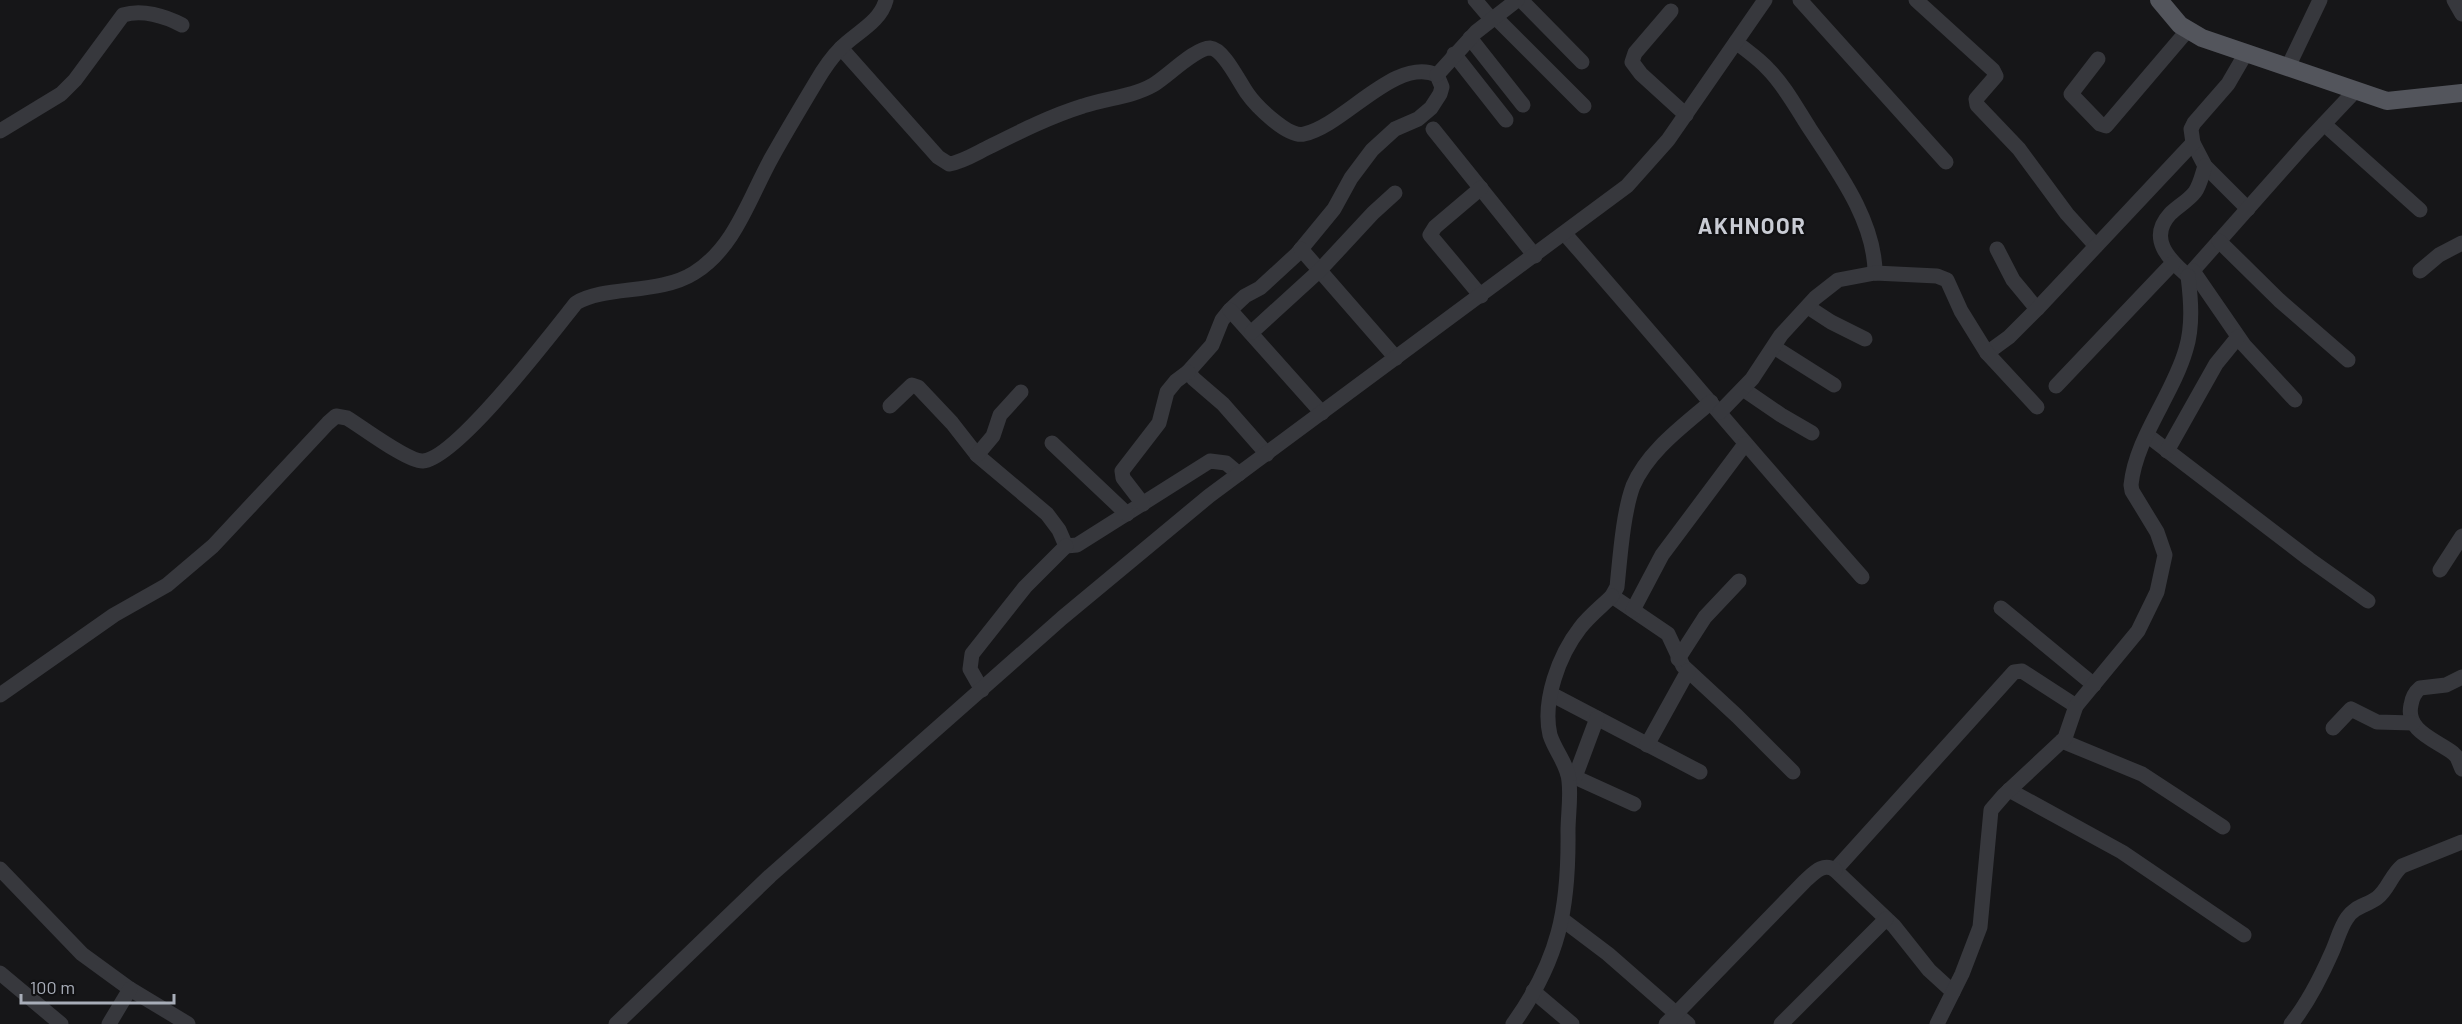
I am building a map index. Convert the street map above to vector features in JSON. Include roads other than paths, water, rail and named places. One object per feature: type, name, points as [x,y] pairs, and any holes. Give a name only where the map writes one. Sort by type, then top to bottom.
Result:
[{"type":"main road","points":[[2159,0],[2187,31],[2240,52],[2386,101],[2462,93]]},
{"type":"street","points":[[0,695],[114,615],[167,585],[213,546],[336,416],[348,418],[414,460],[433,458],[476,421],[524,369],[576,303],[584,298],[653,288],[693,274],[709,262],[741,219],[782,140],[828,62],[841,48],[873,22],[886,0]]},
{"type":"street","points":[[1475,0],[1584,106]]},
{"type":"street","points":[[1437,75],[1470,38],[1517,0]]},
{"type":"street","points":[[1521,0],[1582,62]]},
{"type":"street","points":[[616,1024],[770,876],[1062,618],[1209,496],[1627,186],[1668,140],[1765,0]]},
{"type":"street","points":[[1800,0],[1946,162]]},
{"type":"street","points":[[1916,0],[1994,70],[1995,79],[1976,99],[1976,103],[2033,166],[2072,220],[2096,246]]},
{"type":"street","points":[[2288,67],[2320,0]]},
{"type":"street","points":[[2454,0],[2462,14]]},
{"type":"street","points":[[1671,11],[1635,53],[1632,62],[1641,74],[1686,115]]},
{"type":"street","points":[[0,131],[61,94],[75,80],[123,15],[130,12],[166,16],[182,26]]},
{"type":"street","points":[[2097,59],[2071,94],[2100,124],[2106,126],[2187,31]]},
{"type":"street","points":[[1470,38],[1523,105]]},
{"type":"street","points":[[1736,42],[1769,69],[1834,164],[1860,213],[1873,249],[1875,267]]},
{"type":"street","points":[[841,48],[938,157],[949,164],[1062,113],[1153,85],[1197,53],[1208,48],[1218,52],[1256,104],[1285,129],[1297,135],[1326,124],[1369,95],[1409,73],[1422,71],[1437,75]]},
{"type":"street","points":[[2240,52],[2228,84],[2191,129],[2193,143],[2205,166],[2248,208]]},
{"type":"street","points":[[1454,54],[1506,120]]},
{"type":"street","points":[[1143,504],[1123,478],[1122,471],[1159,423],[1167,392],[1212,345],[1222,321],[1230,310],[1245,296],[1260,288],[1301,249],[1334,208],[1351,177],[1372,150],[1387,135],[1418,119],[1433,105],[1442,87],[1437,75]]},
{"type":"street","points":[[1937,1024],[1976,942],[1980,927],[1989,816],[1995,805],[2009,790],[2062,741],[2068,731],[2076,706],[2138,631],[2148,614],[2162,576],[2165,555],[2162,546],[2132,491],[2131,485],[2147,435],[2187,347],[2191,300],[2190,274],[2356,90]]},
{"type":"street","points":[[2324,124],[2420,210]]},
{"type":"street","points":[[1433,129],[1535,256]]},
{"type":"street","points":[[1987,353],[2009,337],[2037,309],[2193,143]]},
{"type":"street","points":[[2205,166],[2196,190],[2170,214],[2161,228],[2163,251],[2173,263],[2190,274],[2265,370],[2295,400]]},
{"type":"street","points":[[1481,188],[1435,227],[1430,235],[1481,296]]},
{"type":"street","points":[[1252,332],[1320,270],[1395,193]]},
{"type":"street","points":[[1565,234],[1862,577]]},
{"type":"street","points":[[2219,241],[2278,300],[2348,360]]},
{"type":"street","points":[[2420,271],[2439,255],[2462,243]]},
{"type":"street","points":[[1301,249],[1396,358]]},
{"type":"street","points":[[1997,249],[2013,280],[2037,309]]},
{"type":"street","points":[[2056,386],[2173,263]]},
{"type":"street","points":[[1634,804],[1571,776],[1551,736],[1548,711],[1557,671],[1574,636],[1581,626],[1612,596],[1617,587],[1630,499],[1637,479],[1652,457],[1669,439],[1712,403],[1743,389],[1808,307],[1838,280],[1875,267],[1937,276],[1947,280],[1961,311],[1987,353],[2037,407]]},
{"type":"street","points":[[1808,307],[1831,322],[1865,339]]},
{"type":"street","points":[[1230,310],[1322,412]]},
{"type":"street","points":[[2167,451],[2221,356],[2238,337]]},
{"type":"street","points":[[1774,347],[1834,385]]},
{"type":"street","points":[[1188,372],[1223,404],[1267,454]]},
{"type":"street","points":[[890,406],[915,385],[952,423],[977,455],[1047,514],[1059,530],[1066,546]]},
{"type":"street","points":[[1743,389],[1812,433]]},
{"type":"street","points":[[977,455],[993,435],[1000,415],[1022,392]]},
{"type":"street","points":[[2147,435],[2309,559],[2368,601]]},
{"type":"street","points":[[1052,443],[1127,514]]},
{"type":"street","points":[[1633,610],[1662,555],[1745,444]]},
{"type":"street","points":[[982,690],[970,669],[972,654],[1024,587],[1066,546],[1077,545],[1210,461],[1226,462],[1239,474]]},
{"type":"street","points":[[2440,570],[2462,536]]},
{"type":"street","points":[[1647,745],[1705,617],[1738,582]]},
{"type":"street","points":[[1612,596],[1668,634],[1682,665],[1793,772]]},
{"type":"street","points":[[2001,608],[2094,685]]},
{"type":"street","points":[[1835,870],[2014,672],[2022,671],[2076,706]]},
{"type":"street","points":[[2462,677],[2451,684],[2426,687],[2415,692],[2409,711],[2413,723],[2421,732],[2453,753],[2462,769]]},
{"type":"street","points":[[1551,694],[1700,772]]},
{"type":"street","points":[[2333,728],[2351,709],[2377,722],[2413,723]]},
{"type":"street","points":[[1513,1024],[1545,970],[1563,920],[1569,857],[1571,776],[1597,718]]},
{"type":"street","points":[[2062,741],[2142,774],[2223,827]]},
{"type":"street","points":[[2009,790],[2122,852],[2244,935]]},
{"type":"street","points":[[2291,1024],[2324,969],[2346,918],[2353,911],[2381,894],[2395,872],[2402,866],[2462,842]]},
{"type":"street","points":[[1671,1018],[1805,881],[1827,866],[1835,870],[1886,919],[1929,970],[1953,992]]},
{"type":"street","points":[[0,869],[82,954],[130,989],[188,1024]]},
{"type":"street","points":[[1781,1024],[1886,919]]},
{"type":"street","points":[[1563,920],[1608,954],[1671,1018],[1688,1024]]},
{"type":"street","points":[[0,973],[62,1024]]},
{"type":"street","points":[[109,1024],[130,989]]},
{"type":"street","points":[[1533,991],[1572,1024]]},
{"type":"district","name":"AKHNOOR","points":[[1752,226]]}]
